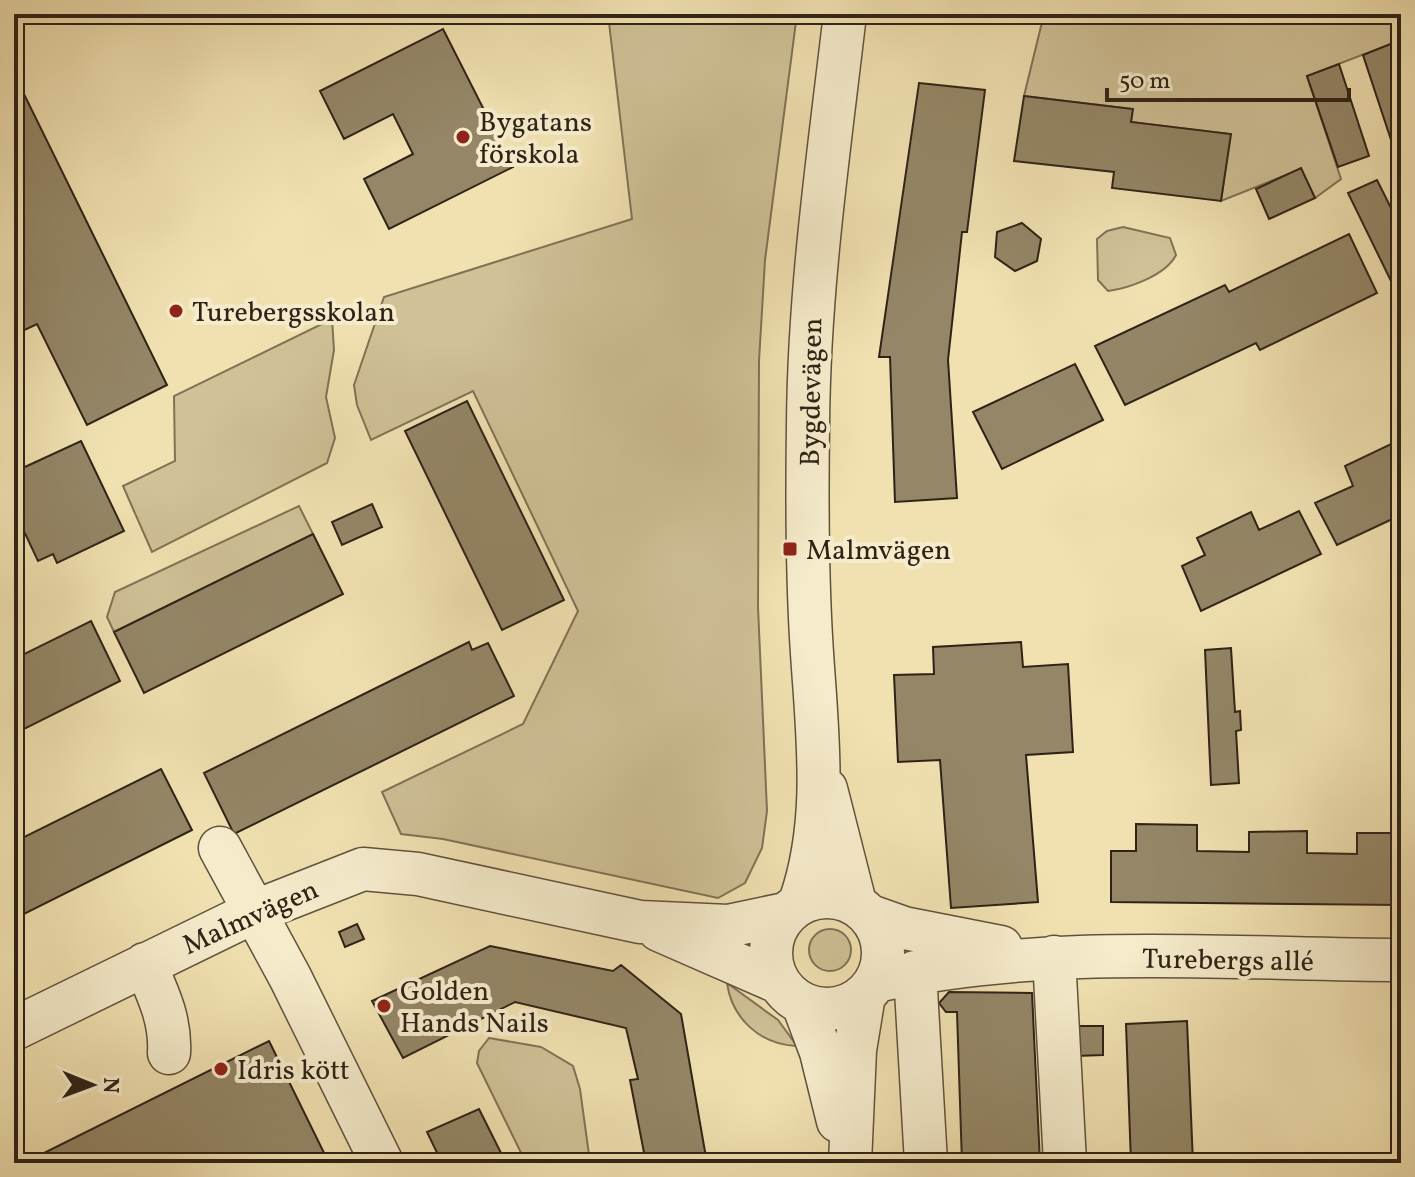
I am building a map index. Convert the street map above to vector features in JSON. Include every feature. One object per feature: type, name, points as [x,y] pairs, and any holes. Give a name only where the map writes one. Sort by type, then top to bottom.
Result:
[{"type":"street","name":"Bygdevägen","points":[[793,908],[809,876],[821,772],[809,588],[808,424],[812,296],[845,14]]},
{"type":"street","name":"Bygdevägen","points":[[821,772],[863,910]]},
{"type":"street","points":[[220,848],[256,911],[382,1163]]},
{"type":"street","name":"Malmvägen","points":[[14,1029],[256,911],[363,869],[418,874],[640,922],[728,926],[793,908]]},
{"type":"street","points":[[849,1163],[821,1052],[770,947],[793,908],[825,895],[863,910],[880,933],[885,983],[926,1163]]},
{"type":"street","name":"Turebergs allé","points":[[863,910],[938,935],[1054,957]]},
{"type":"street","name":"Malmvägen","points":[[640,922],[724,962],[754,970],[791,993]]},
{"type":"street","points":[[1054,957],[1065,1163]]},
{"type":"street","name":"Turebergs allé","points":[[885,983],[937,967],[1054,957],[1401,960]]},
{"type":"street","points":[[145,964],[162,1001],[170,1031],[169,1053]]},
{"type":"street","points":[[791,993],[833,1010],[885,983]]},
{"type":"street","points":[[849,1163],[855,1050],[885,983]]},
{"type":"shaded area","points":[[608,14],[797,14],[765,260],[759,361],[758,607],[767,811],[762,848],[745,883],[718,898],[443,839],[401,834],[382,792],[523,724],[578,611],[473,391],[371,440],[357,405],[354,385],[384,297],[632,219]]},
{"type":"shaded area","points":[[1044,14],[1401,14],[1401,67],[1393,43],[1307,76],[1341,179],[1315,198],[1301,169],[1221,201],[1230,134],[1131,122],[1132,109],[1024,96]]},
{"type":"shaded area","points":[[1123,227],[1170,238],[1176,255],[1164,269],[1146,279],[1108,291],[1098,280],[1097,239],[1107,231]]},
{"type":"shaded area","points":[[332,319],[334,350],[326,397],[335,438],[327,463],[152,552],[123,486],[175,461],[174,396]]},
{"type":"shaded area","points":[[299,506],[313,534],[114,632],[107,617],[115,592]]},
{"type":"shaded area","points":[[830,929],[845,935],[851,950],[845,965],[830,971],[815,965],[809,950],[815,935]]},
{"type":"shaded area","points":[[727,983],[778,1020],[797,1046],[772,1041],[750,1028],[735,1008]]},
{"type":"shaded area","points":[[489,1038],[541,1047],[573,1066],[580,1089],[590,1162],[526,1163],[477,1063],[479,1051]]},
{"type":"building","points":[[443,29],[513,167],[389,229],[364,179],[413,154],[393,114],[344,139],[320,91]]},
{"type":"building","points":[[1393,43],[1401,67],[1401,146],[1394,149],[1363,55]]},
{"type":"building","points":[[1339,64],[1369,156],[1338,167],[1307,76]]},
{"type":"building","points":[[919,83],[985,90],[967,232],[962,232],[948,360],[957,498],[895,502],[890,357],[879,357]]},
{"type":"building","points":[[20,86],[167,385],[87,425],[37,324],[14,335],[14,89]]},
{"type":"building","points":[[1024,96],[1133,109],[1131,122],[1231,134],[1221,201],[1112,188],[1114,172],[1014,161]]},
{"type":"building","points":[[1301,168],[1315,198],[1269,219],[1256,189]]},
{"type":"building","points":[[1377,180],[1401,228],[1401,278],[1392,283],[1348,193]]},
{"type":"building","points":[[1022,223],[1041,239],[1037,261],[1015,271],[995,257],[997,232]]},
{"type":"building","points":[[1349,234],[1377,293],[1260,350],[1256,343],[1125,405],[1095,346],[1225,285],[1229,292]]},
{"type":"building","points":[[1075,364],[1103,420],[1002,469],[973,412]]},
{"type":"building","points":[[467,401],[564,600],[502,630],[405,431]]},
{"type":"building","points":[[81,441],[124,531],[57,563],[53,554],[38,561],[14,510],[14,472]]},
{"type":"building","points":[[1391,444],[1401,462],[1401,515],[1337,545],[1315,503],[1353,486],[1345,466]]},
{"type":"building","points":[[372,504],[382,527],[342,545],[332,522]]},
{"type":"building","points":[[1299,511],[1321,554],[1201,611],[1182,566],[1205,555],[1197,538],[1251,512],[1259,530]]},
{"type":"building","points":[[313,534],[343,594],[144,693],[114,632]]},
{"type":"building","points":[[91,621],[120,681],[14,734],[14,659]]},
{"type":"building","points":[[469,642],[472,650],[488,643],[514,696],[234,834],[204,773]]},
{"type":"building","points":[[1021,642],[1023,667],[1068,664],[1073,752],[1026,755],[1038,902],[951,908],[940,760],[898,762],[894,675],[934,674],[933,647]]},
{"type":"building","points":[[1231,648],[1235,712],[1240,711],[1241,730],[1236,731],[1239,783],[1211,785],[1205,650]]},
{"type":"building","points":[[161,769],[192,830],[14,919],[14,842]]},
{"type":"building","points":[[1136,824],[1197,825],[1197,851],[1249,852],[1249,832],[1307,831],[1307,853],[1357,854],[1357,833],[1401,833],[1401,905],[1111,902],[1111,851],[1136,851]]},
{"type":"building","points":[[357,924],[364,939],[345,947],[339,932]]},
{"type":"building","points":[[490,946],[613,971],[621,965],[681,1014],[707,1163],[646,1163],[630,1080],[638,1079],[626,1028],[515,1002],[403,1058],[372,1001]]},
{"type":"building","points":[[949,992],[1032,993],[1040,1163],[962,1163],[957,1012],[946,1012],[939,1003]]},
{"type":"building","points":[[1187,1021],[1193,1163],[1131,1163],[1126,1024]]},
{"type":"building","points":[[1075,1026],[1103,1026],[1103,1055],[1076,1056]]},
{"type":"building","points":[[269,1041],[329,1163],[24,1163]]},
{"type":"building","points":[[479,1109],[506,1163],[442,1163],[427,1132]]},
{"type":"place","name":"Bygatans förskola","points":[[463,137]]},
{"type":"place","name":"Turebergsskolan","points":[[176,311]]},
{"type":"place","name":"Malmvägen","points":[[790,549]]},
{"type":"place","name":"Golden Hands Nails","points":[[384,1006]]},
{"type":"place","name":"Idris kött","points":[[221,1069]]}]
